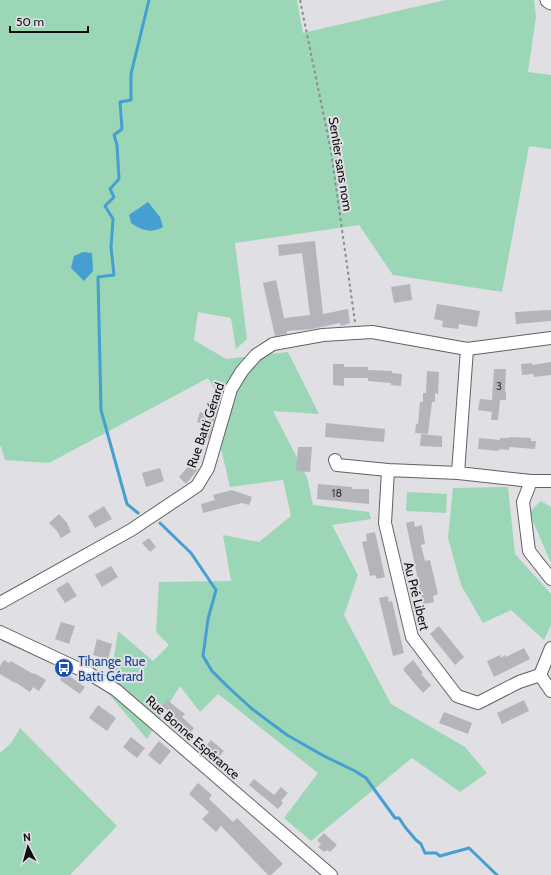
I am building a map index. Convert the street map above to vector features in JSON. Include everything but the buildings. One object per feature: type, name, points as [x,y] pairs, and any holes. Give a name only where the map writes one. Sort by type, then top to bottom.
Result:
[{"type":"street","name":"Rue Batti Gérard","points":[[0,603],[131,530],[197,486],[208,468],[230,389],[242,371],[256,355],[273,344],[323,335],[372,332],[467,349],[551,338]]},
{"type":"street","points":[[458,473],[467,349]]},
{"type":"street","points":[[335,460],[337,465],[388,470],[458,473],[531,482],[551,481]]},
{"type":"street","name":"Au Pré Libert","points":[[388,470],[385,523],[412,637],[457,696],[478,703],[519,682],[540,675]]},
{"type":"street","points":[[531,482],[523,502],[529,551],[551,579]]},
{"type":"street","name":"Rue Bonne Espérance","points":[[0,632],[90,674],[116,690],[331,875]]},
{"type":"street","points":[[551,648],[540,675],[551,691]]},
{"type":"path","name":"Sentier sans nom","points":[[300,0],[331,151],[356,333]]},
{"type":"green space","points":[[0,0],[297,0],[303,33],[445,0],[534,0],[536,17],[528,72],[551,75],[551,149],[529,146],[502,292],[393,275],[359,225],[235,243],[247,339],[236,349],[231,318],[198,312],[194,340],[226,359],[288,352],[319,414],[273,411],[307,477],[313,505],[369,512],[371,519],[332,525],[358,575],[344,615],[391,704],[465,747],[487,773],[460,792],[412,758],[311,841],[284,818],[318,773],[218,694],[200,712],[180,686],[147,739],[108,693],[118,631],[153,661],[169,645],[156,632],[159,582],[231,581],[223,535],[259,542],[291,516],[283,480],[230,487],[220,444],[229,413],[208,378],[49,463],[5,460],[0,446]]},
{"type":"green space","points":[[508,487],[515,554],[551,594],[551,625],[544,640],[511,610],[483,623],[461,585],[448,538],[453,488]]},
{"type":"green space","points":[[407,492],[447,494],[446,513],[406,511]]},
{"type":"green space","points":[[541,501],[551,507],[551,563],[529,512]]},
{"type":"green space","points":[[20,728],[117,826],[70,875],[0,875],[0,753],[11,743]]},
{"type":"water","points":[[148,202],[160,217],[163,227],[159,229],[150,231],[139,228],[131,223],[129,215]]},
{"type":"water","points":[[83,252],[92,253],[93,271],[84,281],[71,268],[74,256]]},
{"type":"waterway","points":[[138,513],[127,504],[101,410],[98,277],[114,275],[111,247],[113,219],[105,206],[114,197],[110,189],[119,179],[117,145],[114,135],[122,129],[120,102],[131,100],[131,74],[149,0]]},
{"type":"waterway","points":[[160,523],[191,553],[216,590],[208,619],[203,656],[212,671],[251,708],[287,735],[366,778],[395,818],[399,818],[405,827],[421,844],[425,853],[436,853],[440,856],[469,848],[497,875]]},
{"type":"place","name":"Tihange Rue Batti Gérard","points":[[64,668]]}]
